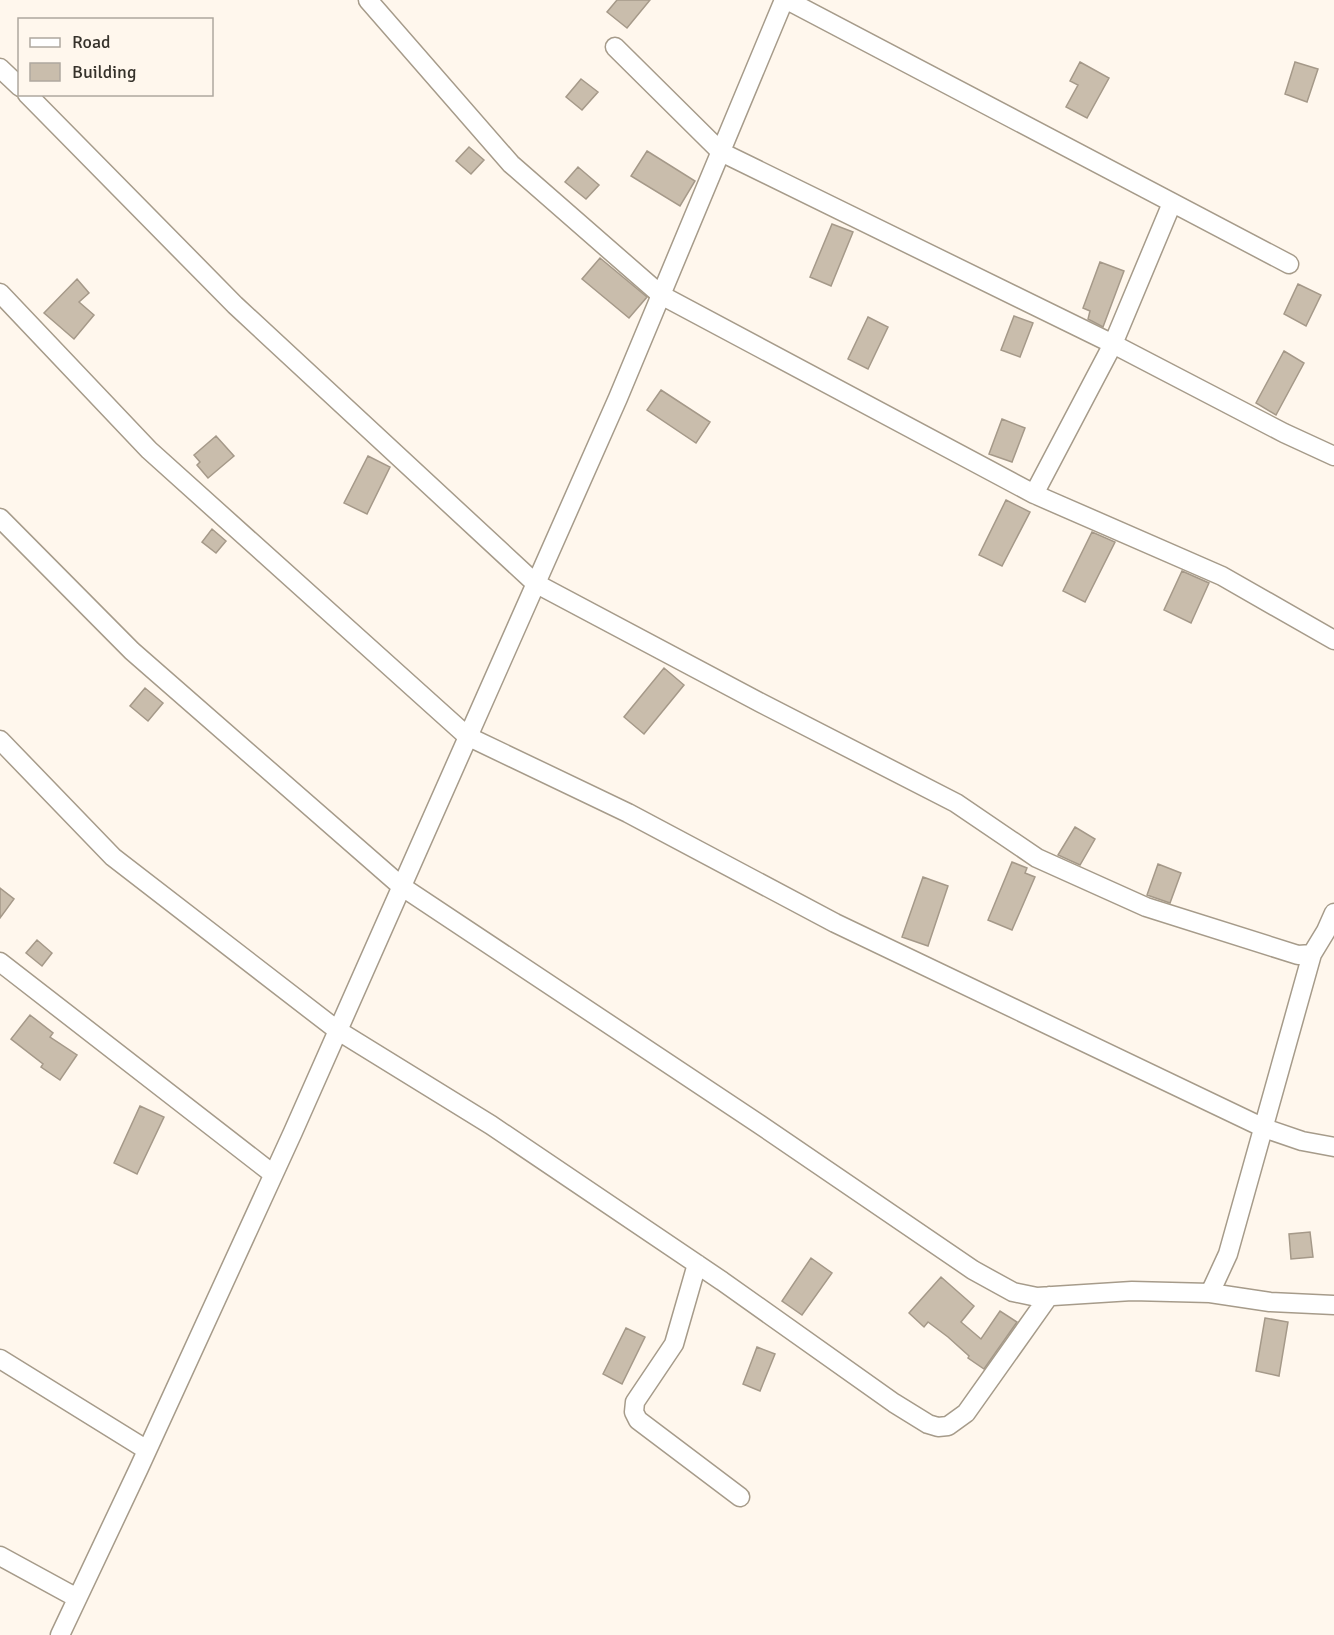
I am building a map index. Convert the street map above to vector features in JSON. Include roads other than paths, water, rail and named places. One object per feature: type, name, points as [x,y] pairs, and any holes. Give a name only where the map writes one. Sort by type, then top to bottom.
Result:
[{"type":"street","points":[[368,0],[512,164],[661,295],[1034,494],[1222,576],[1334,640]]},
{"type":"street","points":[[60,1635],[273,1174],[618,398],[786,0],[1289,264]]},
{"type":"street","points":[[615,47],[721,152],[1113,344],[1284,434],[1334,456]]},
{"type":"street","points":[[0,68],[18,85]]},
{"type":"street","points":[[29,96],[235,305],[535,583],[956,803],[1037,858],[1146,907],[1287,953],[1312,954]]},
{"type":"street","points":[[1034,494],[1113,344],[1172,203]]},
{"type":"street","points":[[0,292],[149,450],[467,736],[628,813],[835,923],[1264,1128],[1302,1142],[1334,1147]]},
{"type":"street","points":[[0,518],[132,651],[401,886],[759,1124],[973,1270],[1013,1292],[1037,1297],[1132,1291],[1210,1293],[1270,1302],[1334,1305]]},
{"type":"street","points":[[0,740],[113,857],[337,1030],[491,1125],[697,1264],[894,1403],[928,1424],[938,1427],[948,1426],[966,1413],[1049,1296]]},
{"type":"street","points":[[1210,1293],[1228,1254],[1312,954],[1334,913]]},
{"type":"street","points":[[0,962],[273,1174]]},
{"type":"street","points":[[697,1264],[674,1344],[636,1402],[634,1412],[638,1420],[740,1497]]},
{"type":"street","points":[[0,1359],[147,1449]]},
{"type":"street","points":[[0,1556],[77,1598]]}]
